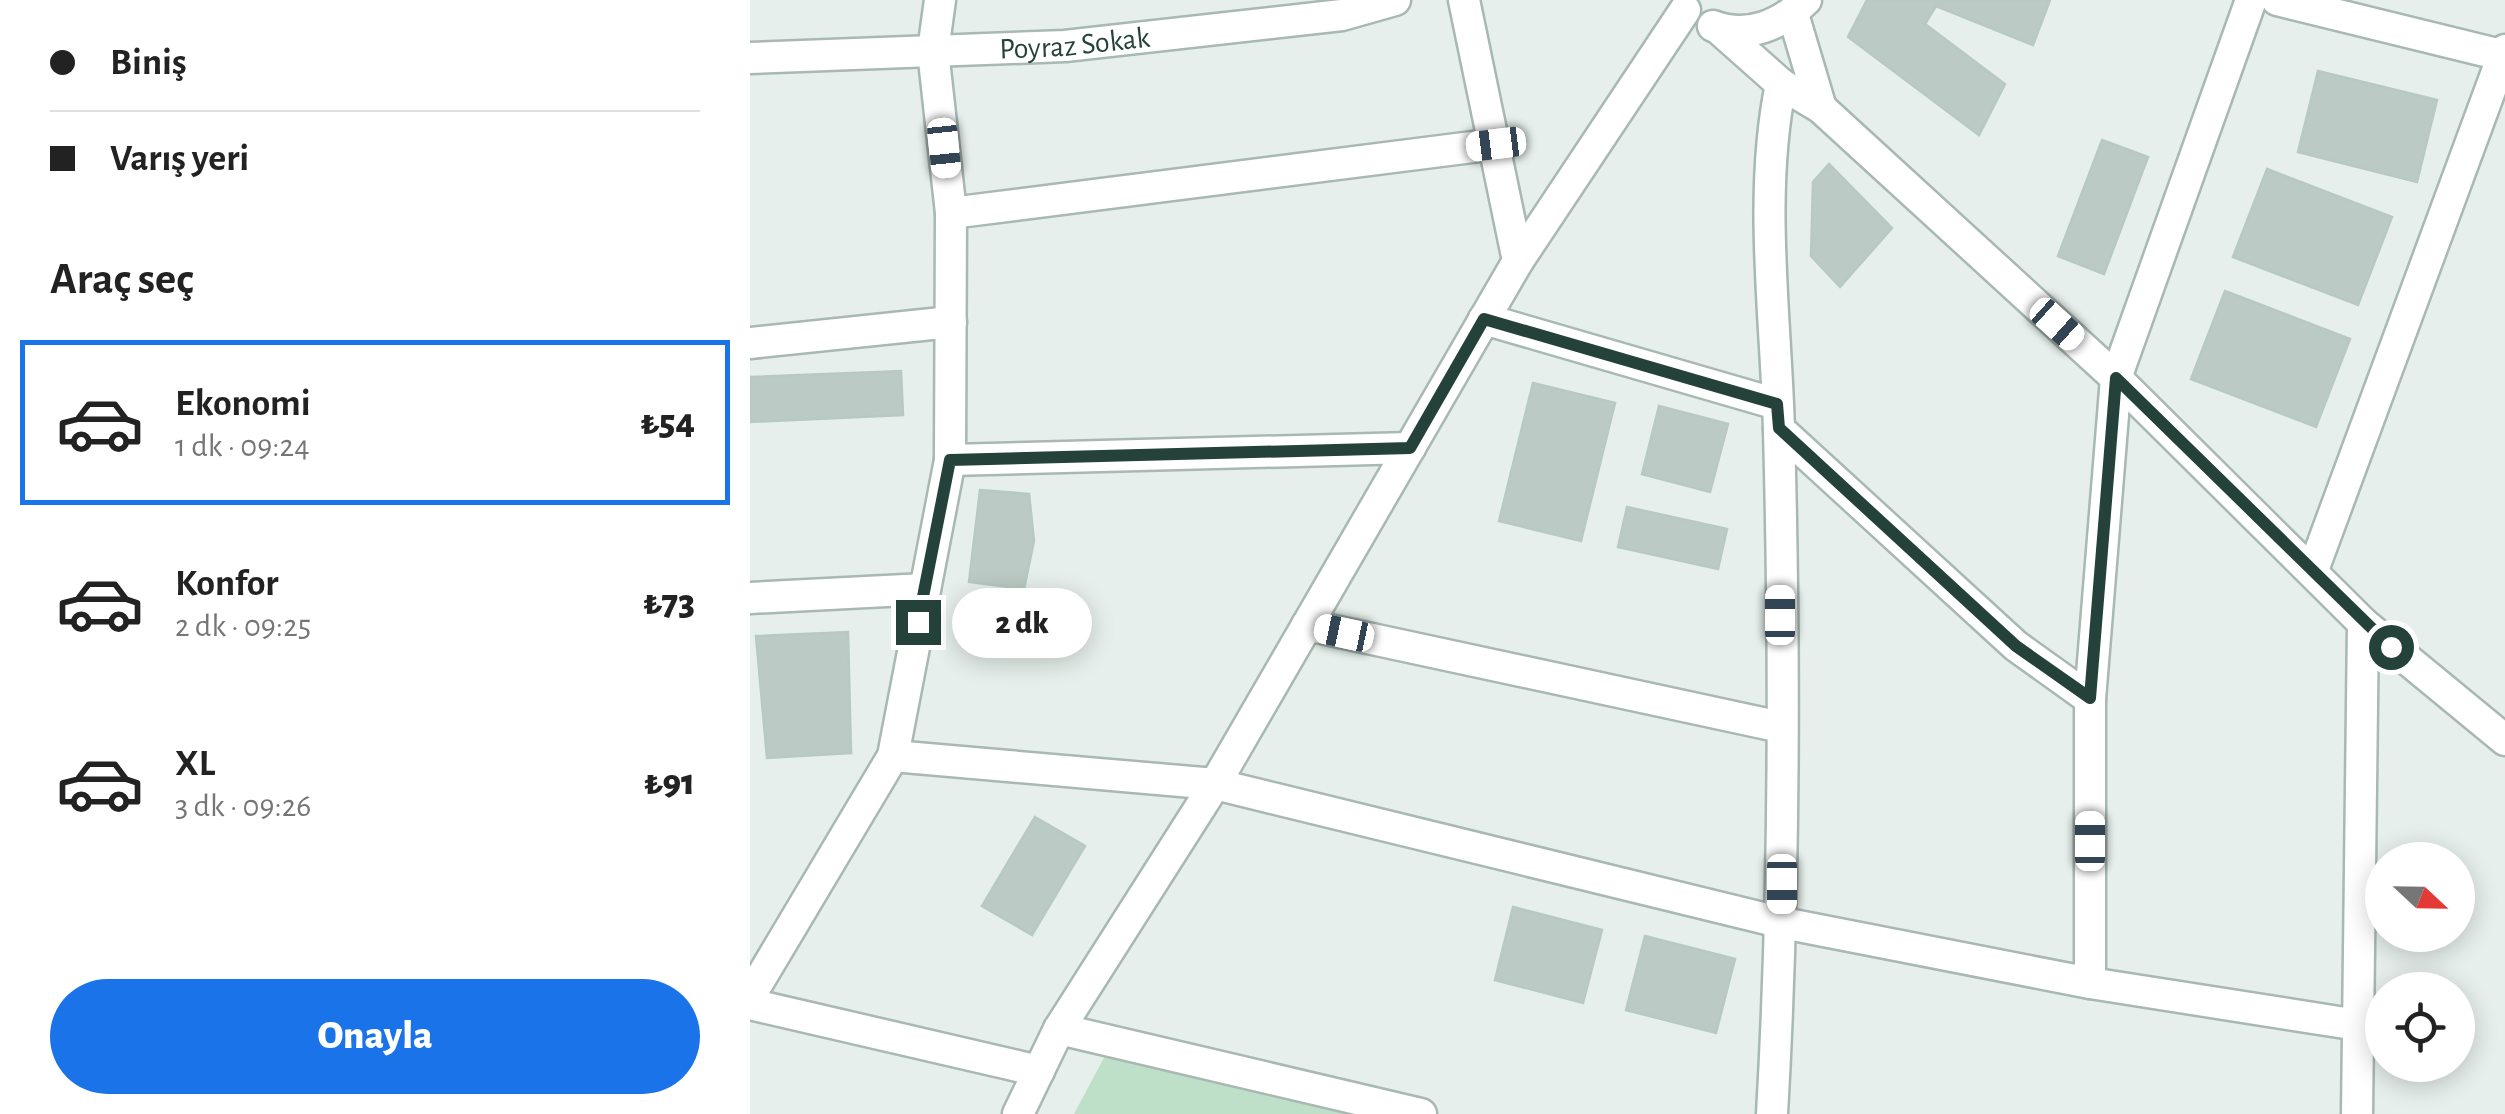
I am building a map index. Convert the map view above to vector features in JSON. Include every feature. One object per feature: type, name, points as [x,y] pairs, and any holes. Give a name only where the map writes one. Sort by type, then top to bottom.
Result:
[{"type":"street","points":[[750,996],[892,756],[950,460],[951,213],[933,51],[940,0]]},
{"type":"street","name":"Poyraz Sokak","points":[[750,58],[1065,46],[1395,0]]},
{"type":"street","points":[[1464,0],[1518,261]]},
{"type":"street","points":[[2090,983],[2090,698],[2116,378],[2250,0]]},
{"type":"street","points":[[2277,0],[2504,54],[2313,570]]},
{"type":"street","points":[[1018,1114],[1059,1029],[1215,784],[1518,261],[1679,5],[1719,29],[1781,84],[1821,108],[2116,378],[2362,623],[2505,740]]},
{"type":"street","points":[[1719,29],[1745,32],[1770,26],[1799,7],[1821,108]]},
{"type":"street","points":[[1772,1114],[1783,924],[1778,416],[1769,140],[1781,84]]},
{"type":"street","points":[[951,213],[1496,144]]},
{"type":"street","points":[[1484,319],[1778,416],[2016,646],[2090,698]]},
{"type":"street","points":[[750,342],[951,322]]},
{"type":"street","points":[[950,460],[1410,448]]},
{"type":"street","points":[[750,598],[925,588]]},
{"type":"street","points":[[2357,1114],[2362,623]]},
{"type":"street","points":[[1307,625],[1781,727]]},
{"type":"street","points":[[892,756],[1215,784],[1783,924],[2090,983],[2358,1025]]},
{"type":"street","points":[[750,1004],[1039,1071]]},
{"type":"street","points":[[1059,1029],[1421,1114]]},
{"type":"green space","points":[[1106,1054],[1350,1114],[1074,1114]]},
{"type":"building","points":[[1867,0],[2050,0],[2033,45],[1936,6],[1925,24],[2005,84],[1979,135],[1848,37]]},
{"type":"building","points":[[2318,71],[2437,100],[2417,182],[2298,152]]},
{"type":"building","points":[[2102,140],[2148,157],[2104,274],[2058,256]]},
{"type":"building","points":[[1829,164],[1892,228],[1840,287],[1811,256],[1813,182]]},
{"type":"building","points":[[2267,169],[2392,217],[2358,305],[2233,257]]},
{"type":"building","points":[[2225,291],[2350,339],[2316,427],[2191,379]]},
{"type":"building","points":[[901,371],[903,415],[750,422],[750,377]]},
{"type":"building","points":[[1533,383],[1615,403],[1581,541],[1499,521]]},
{"type":"building","points":[[1659,406],[1728,424],[1710,492],[1642,474]]},
{"type":"building","points":[[980,490],[1029,494],[1034,541],[1024,589],[969,582]]},
{"type":"building","points":[[1627,507],[1727,529],[1718,569],[1618,547]]},
{"type":"building","points":[[848,632],[851,753],[767,758],[756,636]]},
{"type":"building","points":[[1035,817],[1085,846],[1032,935],[982,906]]},
{"type":"building","points":[[1513,907],[1602,930],[1583,1003],[1495,980]]},
{"type":"building","points":[[1645,936],[1735,959],[1716,1033],[1626,1010]]},
{"type":"route","points":[[918,622],[950,460],[1410,448],[1484,319],[1777,404],[1779,428],[2016,646],[2090,698],[2116,378],[2362,623],[2391,647]]}]
